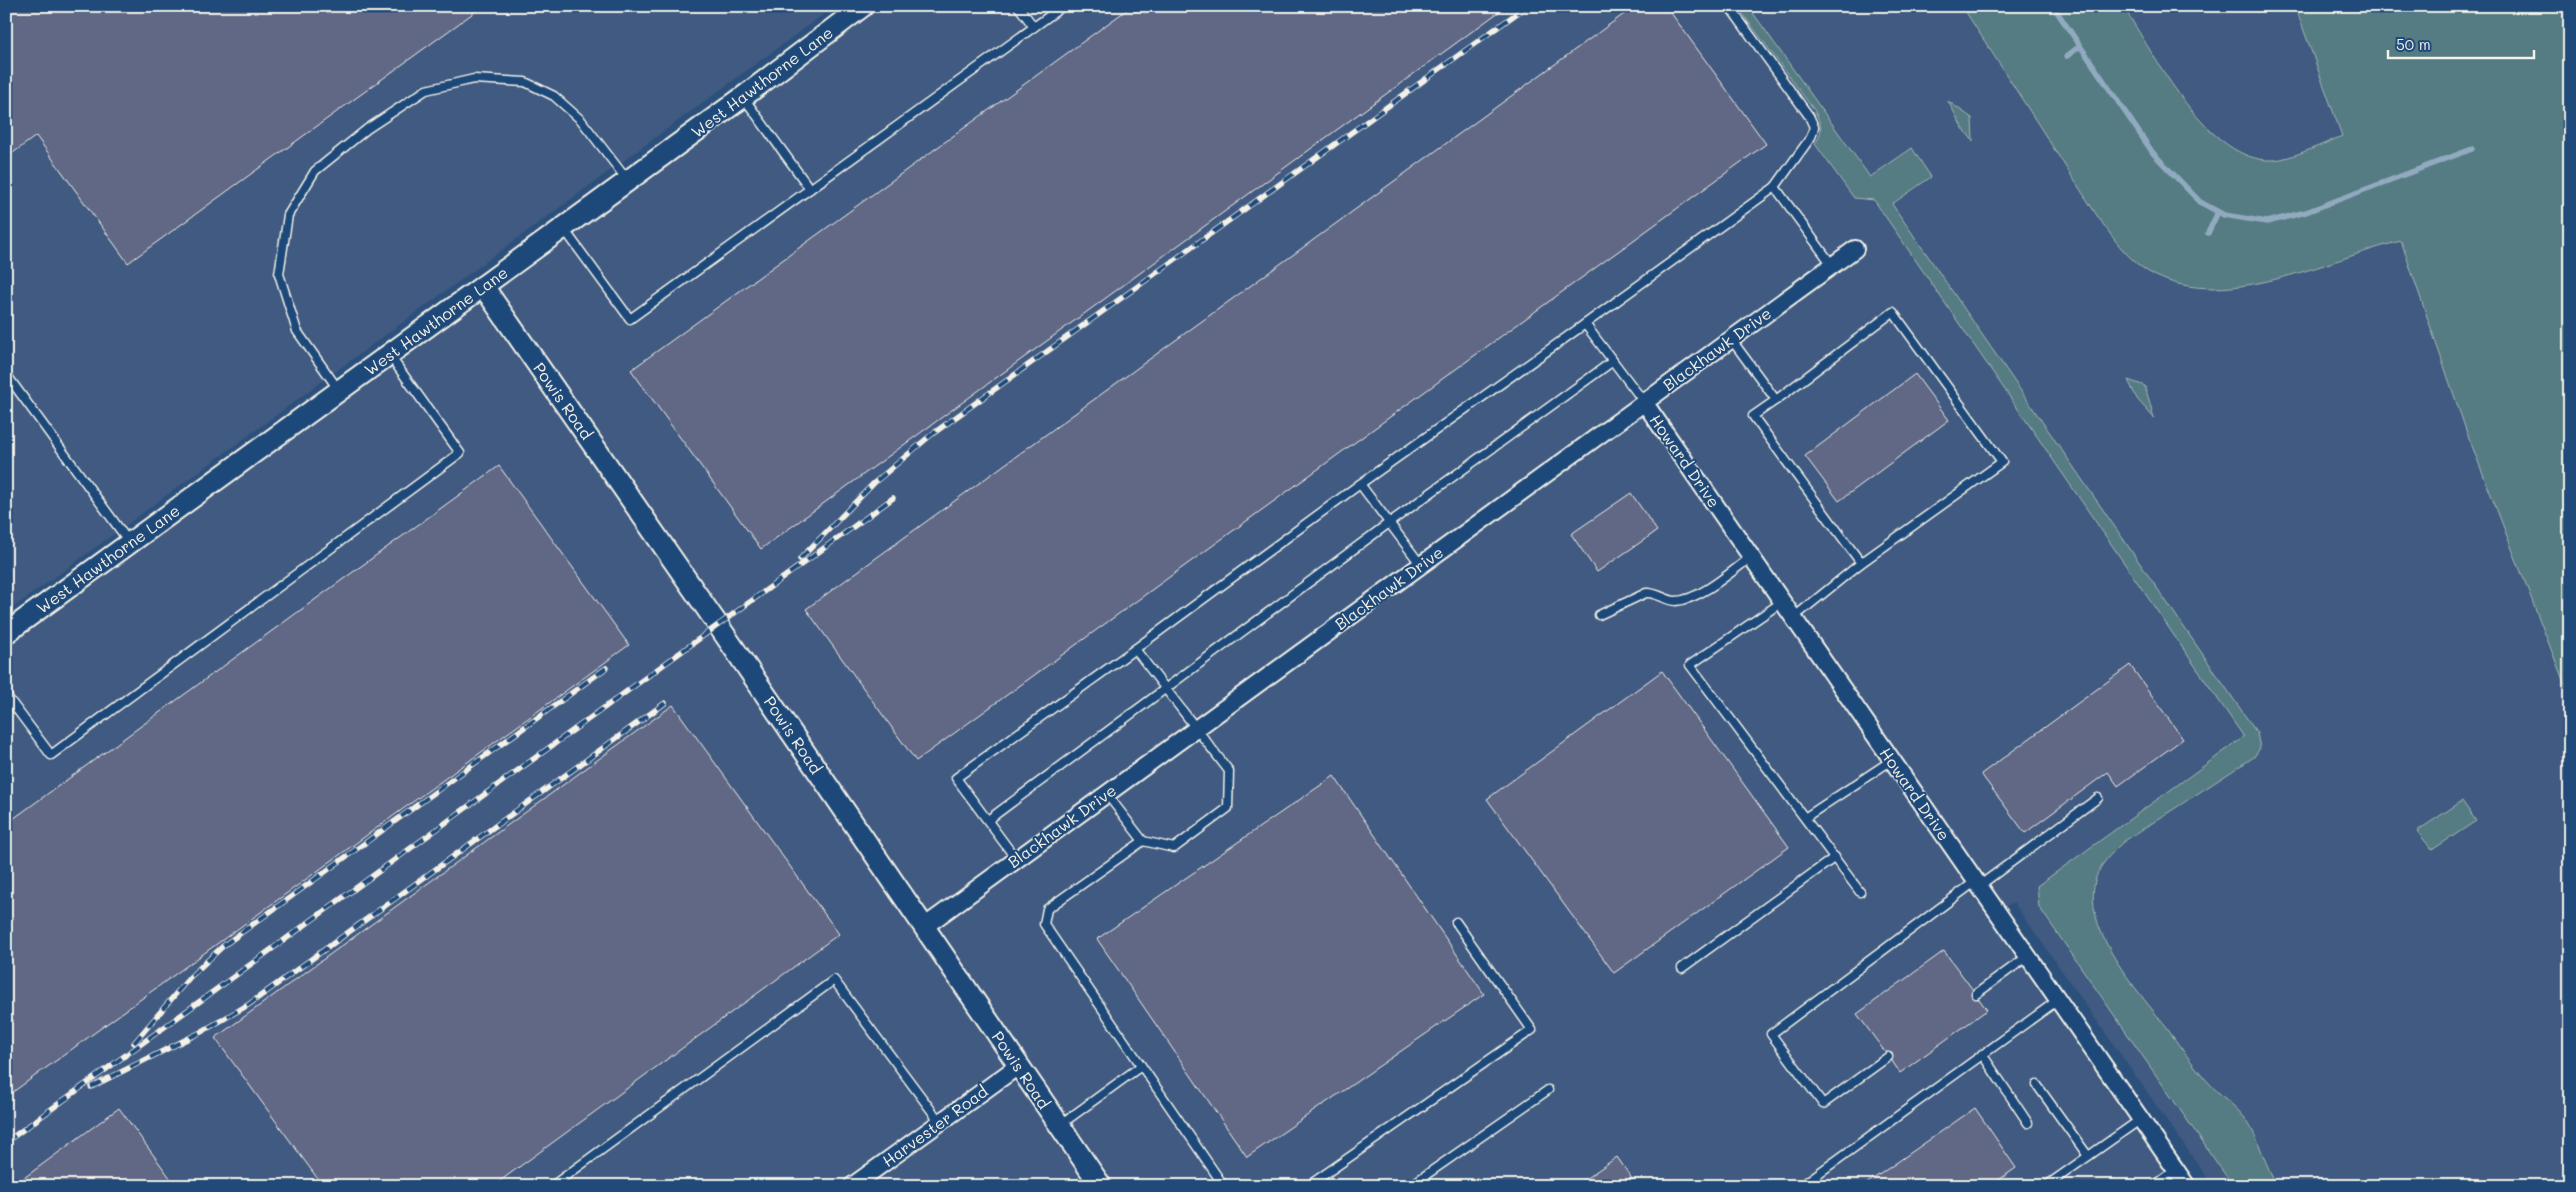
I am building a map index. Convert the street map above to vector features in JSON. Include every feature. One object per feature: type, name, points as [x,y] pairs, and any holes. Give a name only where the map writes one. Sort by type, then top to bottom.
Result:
[{"type":"street","name":"West Hawthorne Lane","points":[[6,633],[743,97],[863,6]]},
{"type":"street","name":"Blackhawk Drive","points":[[924,927],[1855,249]]},
{"type":"street","name":"Powis Road","points":[[483,286],[1101,1186]]},
{"type":"street","name":"Howard Drive","points":[[1644,402],[2187,1186]]},
{"type":"street","name":"Harvester Road","points":[[852,1186],[1018,1066]]},
{"type":"lane","points":[[1018,6],[1034,27]]},
{"type":"lane","points":[[563,228],[630,319],[1063,6]]},
{"type":"lane","points":[[1016,859],[956,778],[1360,484],[1775,187],[1811,138],[1814,127],[1809,116],[1729,6]]},
{"type":"lane","points":[[340,391],[297,331],[279,274],[288,215],[315,171],[367,128],[426,90],[474,78],[525,82],[554,96],[581,120],[628,181]]},
{"type":"lane","points":[[743,97],[810,189]]},
{"type":"lane","points":[[1775,187],[1832,265]]},
{"type":"lane","points":[[1793,618],[1861,563],[2002,462],[1893,312],[1753,416],[1861,563]]},
{"type":"lane","points":[[1585,324],[1644,402]]},
{"type":"lane","points":[[1731,339],[1776,400]]},
{"type":"lane","points":[[6,695],[50,755],[460,453],[389,354]]},
{"type":"lane","points":[[988,820],[1389,522],[1613,361]]},
{"type":"lane","points":[[6,374],[130,544]]},
{"type":"lane","points":[[1360,484],[1421,565]]},
{"type":"lane","points":[[1599,615],[1646,593],[1653,592],[1676,601],[1700,594],[1751,557]]},
{"type":"lane","points":[[1782,602],[1690,665],[1806,817],[1860,892]]},
{"type":"lane","points":[[1106,793],[1142,841],[1174,848],[1228,808],[1229,770],[1195,729],[1135,649]]},
{"type":"lane","points":[[1806,817],[1892,760]]},
{"type":"lane","points":[[1888,1057],[1823,1104],[1770,1034],[2098,798]]},
{"type":"lane","points":[[1142,841],[1047,909],[1044,916],[1044,924],[1224,1186]]},
{"type":"lane","points":[[1682,968],[1834,857]]},
{"type":"lane","points":[[1308,1186],[1532,1030],[1456,922]]},
{"type":"lane","points":[[1976,994],[2028,956]]},
{"type":"lane","points":[[552,1186],[834,980],[940,1122]]},
{"type":"lane","points":[[1801,1186],[2058,1000]]},
{"type":"lane","points":[[1982,1054],[2028,1123]]},
{"type":"lane","points":[[1059,1125],[1141,1066]]},
{"type":"lane","points":[[2037,1085],[2088,1156]]},
{"type":"lane","points":[[1410,1186],[1548,1090]]},
{"type":"lane","points":[[2046,1186],[2141,1119]]},
{"type":"lane","points":[[2154,1186],[2176,1170]]},
{"type":"shaded area","points":[[6,6],[835,6],[6,613]]},
{"type":"shaded area","points":[[868,6],[2570,6],[2570,1186],[2213,1186],[2014,903],[1995,909],[2196,1186],[6,1186],[6,630]]},
{"type":"green space","points":[[1737,6],[1748,6],[1870,177],[1912,148],[1931,177],[1892,204],[2257,733],[2260,748],[2254,757],[2123,842],[2114,851],[2102,865],[2097,875],[2093,900],[2097,920],[2115,959],[2201,1075],[2245,1118],[2255,1135],[2278,1186],[2233,1186],[2039,907],[2037,886],[2244,737],[1874,200],[1854,198],[1815,144],[1820,135],[1820,127],[1814,110]]},
{"type":"green space","points":[[1962,6],[2123,6],[2167,77],[2205,126],[2227,144],[2250,156],[2274,160],[2298,154],[2342,136],[2295,6],[2570,6],[2570,698],[2467,433],[2401,241],[2274,280],[2240,286],[2207,288],[2176,283],[2147,271],[2125,253],[2096,214]]},
{"type":"green space","points":[[1948,101],[1972,118],[1973,141],[1962,127]]},
{"type":"green space","points":[[2128,380],[2145,386],[2154,418],[2137,399]]},
{"type":"green space","points":[[2462,801],[2476,821],[2432,850],[2417,831]]},
{"type":"building","points":[[6,6],[483,6],[128,263],[36,136],[6,158]]},
{"type":"building","points":[[1132,6],[1507,6],[761,549],[631,370]]},
{"type":"building","points":[[1635,6],[1666,6],[1766,144],[916,761],[806,609]]},
{"type":"building","points":[[1915,374],[1949,420],[1839,501],[1805,456]]},
{"type":"building","points":[[499,466],[629,645],[6,1097],[6,824]]},
{"type":"building","points":[[1631,493],[1657,531],[1597,572],[1571,534]]},
{"type":"building","points":[[2130,665],[2183,739],[2118,786],[2108,772],[2025,833],[1981,774]]},
{"type":"building","points":[[1662,671],[1789,847],[1614,973],[1487,799]]},
{"type":"building","points":[[673,705],[839,934],[493,1186],[323,1186],[215,1038]]},
{"type":"building","points":[[1334,776],[1484,994],[1247,1157],[1097,939]]},
{"type":"building","points":[[1944,951],[1973,990],[1972,998],[1979,999],[1987,1010],[1900,1073],[1892,1061],[1892,1053],[1885,1052],[1857,1014]]},
{"type":"building","points":[[119,1108],[176,1186],[13,1186]]},
{"type":"building","points":[[1975,1108],[2016,1168],[1990,1186],[1863,1186]]},
{"type":"building","points":[[1617,1157],[1637,1186],[1575,1186]]},
{"type":"waterway","points":[[2053,6],[2153,153],[2200,202],[2224,215],[2267,222],[2306,212],[2472,149]]},
{"type":"waterway","points":[[2067,56],[2080,46]]},
{"type":"waterway","points":[[2208,233],[2218,212]]},
{"type":"railway","points":[[800,559],[874,483],[931,435],[1527,6]]},
{"type":"railway","points":[[6,1142],[893,498]]},
{"type":"railway","points":[[134,1043],[190,977],[223,946],[606,668]]},
{"type":"railway","points":[[91,1087],[201,1032],[248,1005],[665,703]]}]
